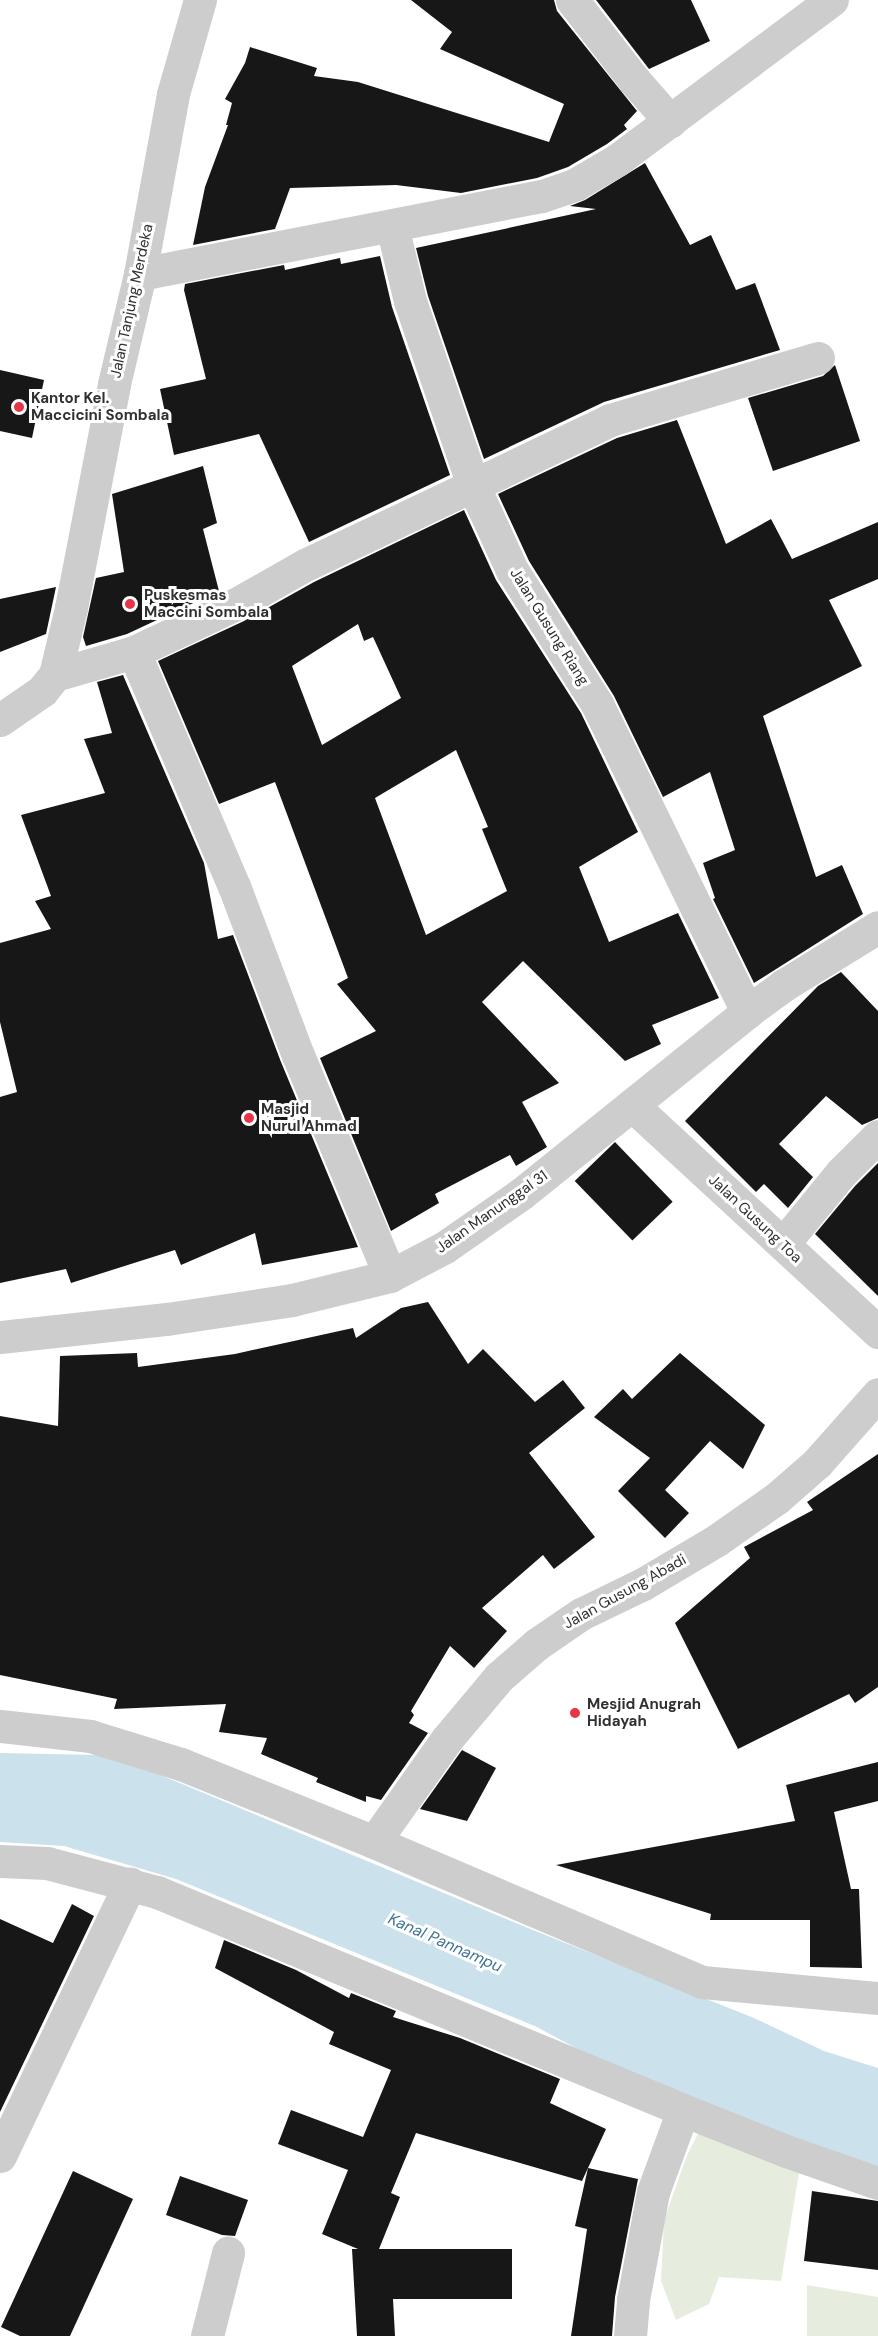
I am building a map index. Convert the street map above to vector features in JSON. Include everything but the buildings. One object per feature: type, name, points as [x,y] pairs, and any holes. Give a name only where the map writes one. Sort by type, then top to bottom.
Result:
[{"type":"street","name":"Jalan Tanjung Merdeka","points":[[55,675],[71,608],[114,384],[140,274],[173,94],[200,0]]},
{"type":"street","points":[[572,0],[634,80],[670,121]]},
{"type":"street","points":[[140,274],[542,196],[576,184],[618,160],[832,0]]},
{"type":"street","name":"Jalan Gusung Riang","points":[[392,226],[410,301],[473,485],[512,570],[597,704],[747,1012]]},
{"type":"street","points":[[0,720],[42,691],[55,675],[134,652],[236,604],[305,565],[610,420],[818,358]]},
{"type":"street","points":[[134,652],[234,886],[298,1056],[390,1275]]},
{"type":"street","name":"Jalan Manunggal 31","points":[[0,1336],[166,1319],[292,1300],[390,1275],[445,1247],[521,1194],[747,1012],[784,985],[878,927]]},
{"type":"street","name":"Jalan Gusung Toa","points":[[632,1105],[878,1332]]},
{"type":"street","points":[[783,1244],[841,1173],[878,1136]]},
{"type":"street","name":"Jalan Gusung Abadi","points":[[374,1842],[447,1739],[499,1677],[537,1644],[581,1614],[643,1584],[690,1557],[777,1498],[817,1463],[878,1394]]},
{"type":"street","points":[[0,1726],[90,1736],[181,1764],[374,1842],[702,1982],[878,1998]]},
{"type":"street","points":[[0,1861],[46,1863],[130,1883],[683,2110],[786,2151],[878,2183]]},
{"type":"street","points":[[0,2156],[130,1883]]},
{"type":"street","points":[[630,2336],[633,2301],[652,2192],[683,2110]]},
{"type":"street","points":[[207,2336],[228,2253]]},
{"type":"green space","points":[[701,2128],[800,2167],[781,2281],[719,2277],[709,2304],[676,2320],[661,2281],[664,2220],[687,2155]]},
{"type":"green space","points":[[807,2285],[878,2297],[878,2336],[807,2336]]},
{"type":"water","name":"Kanal Pannampu","points":[[0,1753],[101,1755],[151,1771],[528,1928],[754,2018],[824,2051],[878,2068],[878,2173],[609,2066],[537,2027],[176,1879],[64,1846],[0,1842]]},
{"type":"place","name":"Kantor Kel. Maccicini Sombala","points":[[19,407]]},
{"type":"place","name":"Puskesmas Maccini Sombala","points":[[130,604]]},
{"type":"place","name":"Masjid Nurul Ahmad","points":[[249,1118]]},
{"type":"place","name":"Mesjid Anugrah Hidayah","points":[[575,1713]]}]
